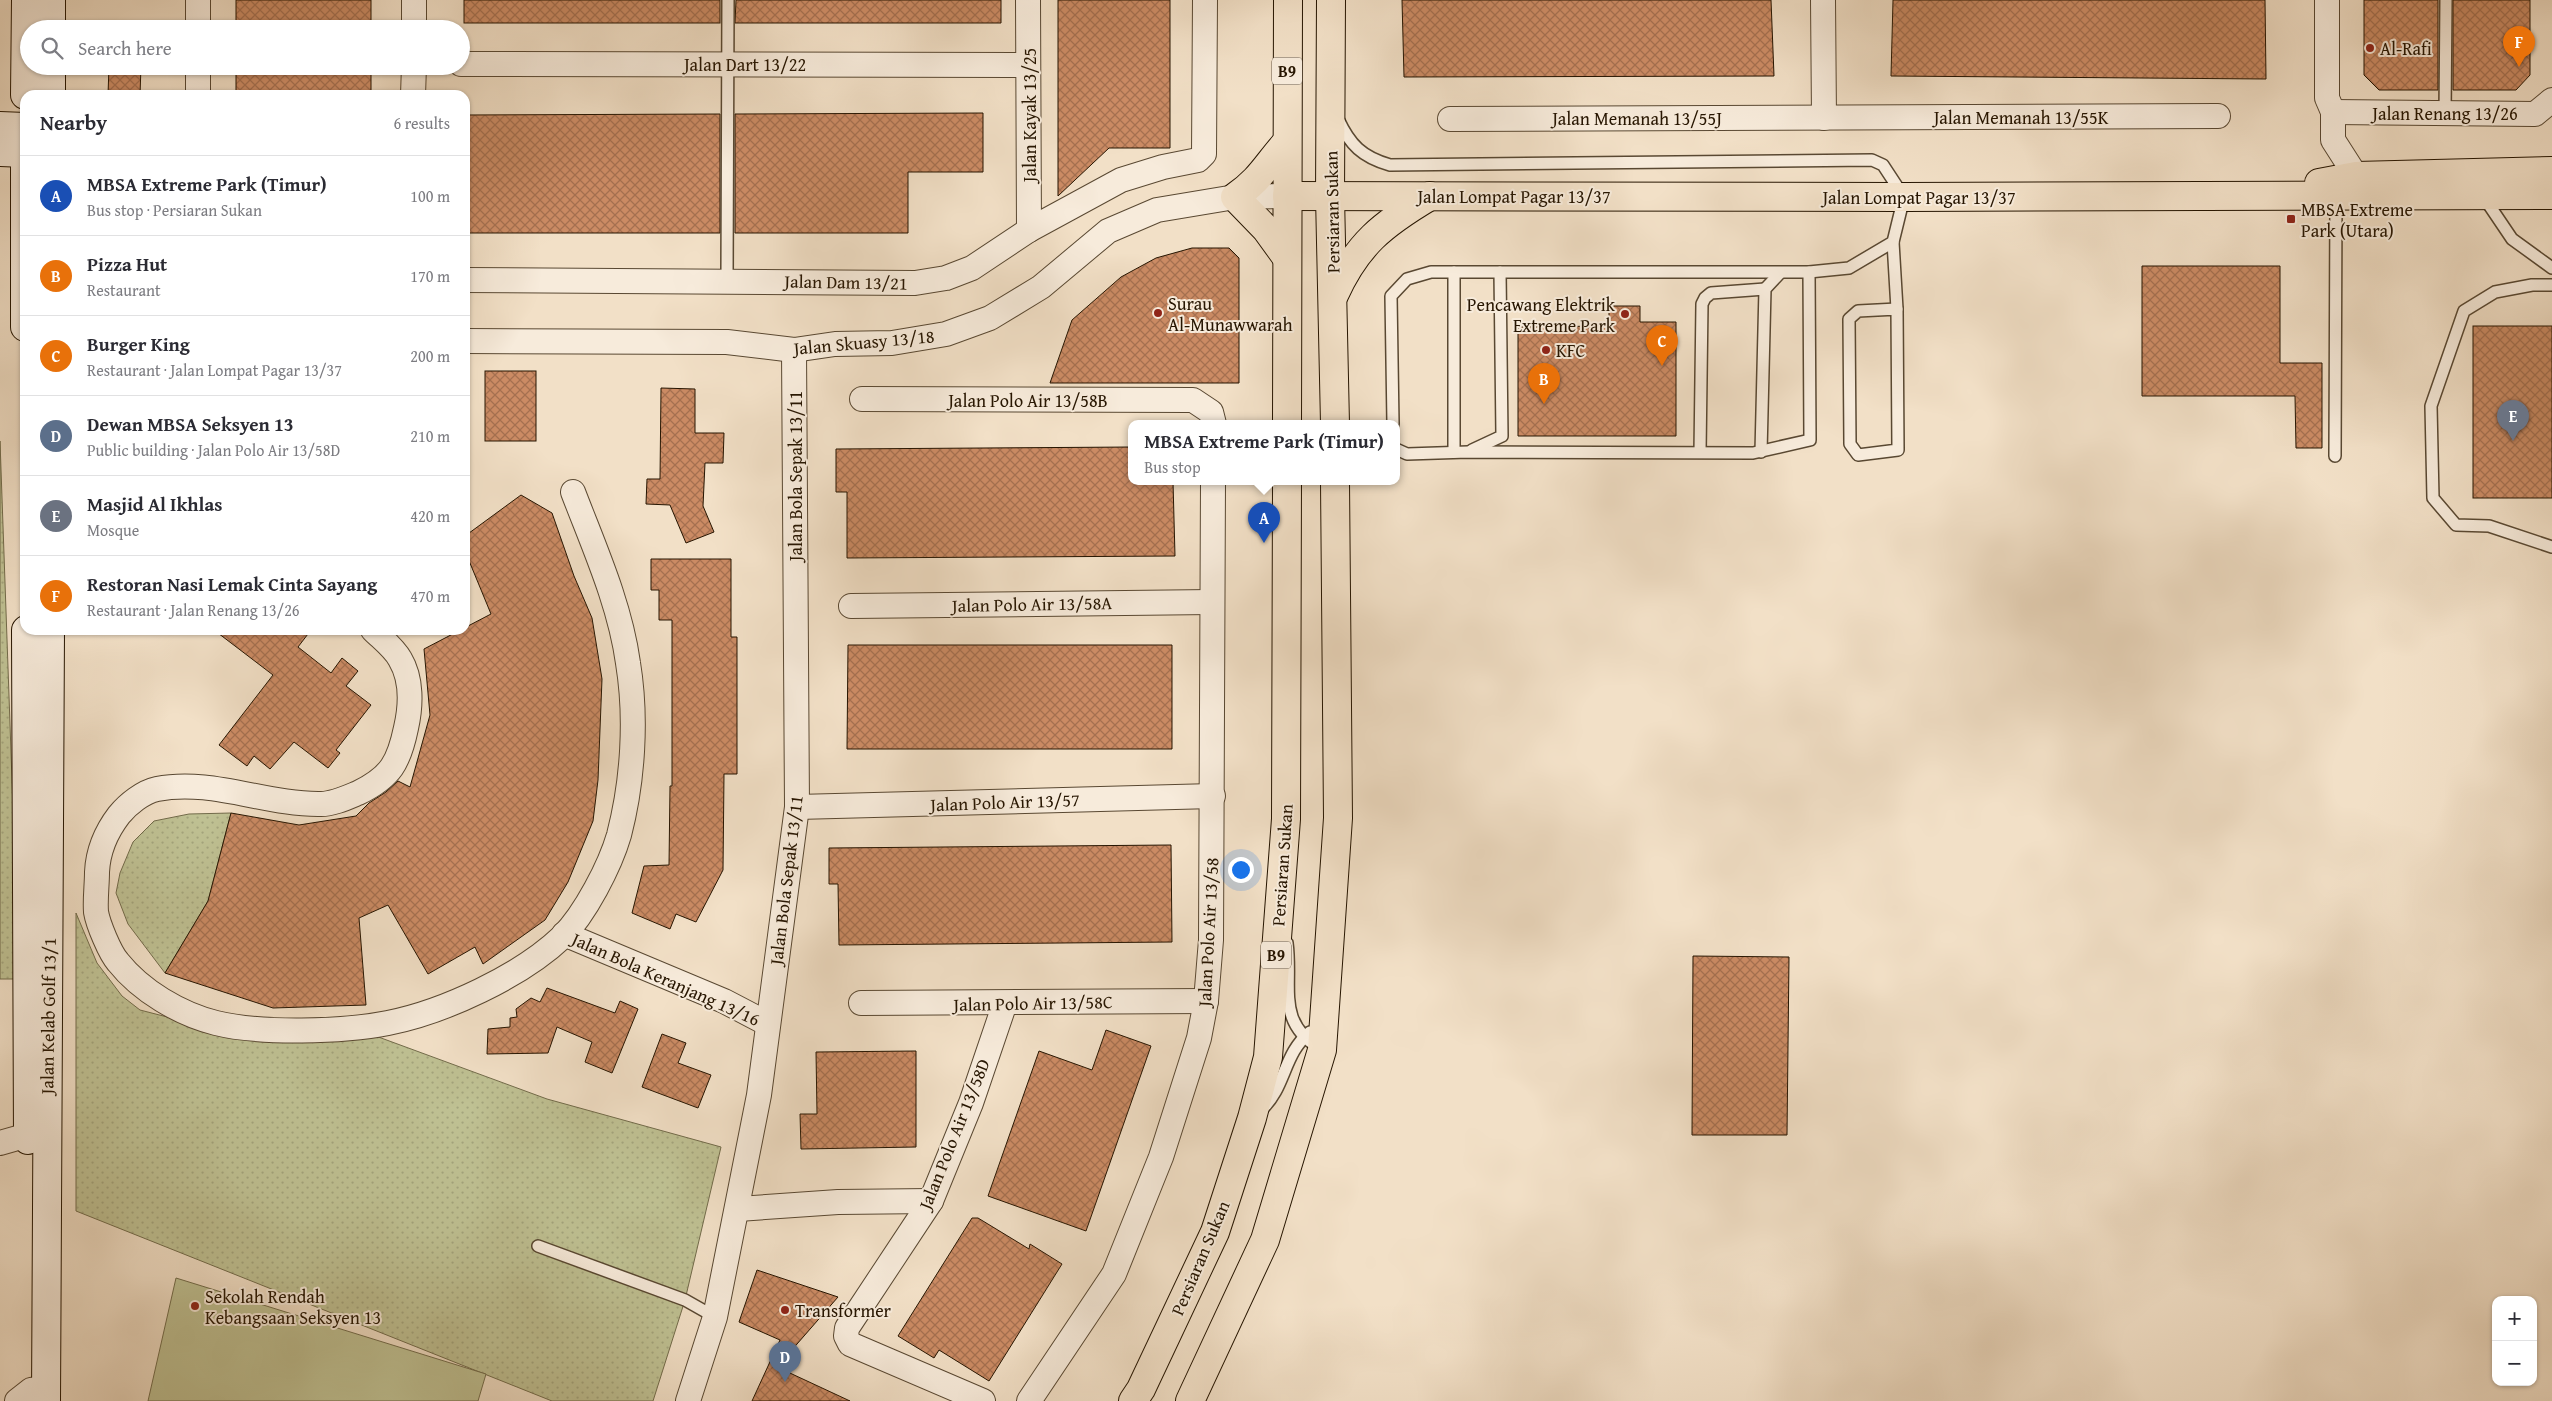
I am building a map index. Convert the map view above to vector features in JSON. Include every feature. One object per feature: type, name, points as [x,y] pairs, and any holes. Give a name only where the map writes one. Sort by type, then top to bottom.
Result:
[{"type":"main road","name":"B9","points":[[1287,420],[1286,143],[1288,0]]},
{"type":"main road","name":"Persiaran Sukan","points":[[1331,0],[1330,196],[1334,296],[1335,420]]},
{"type":"main road","points":[[1286,143],[1252,186],[1236,197],[1266,229],[1287,258]]},
{"type":"main road","points":[[2258,196],[2356,176],[2552,171]]},
{"type":"main road","name":"Jalan Lompat Pagar 13/37","points":[[1287,196],[2552,195]]},
{"type":"main road","points":[[1334,296],[1346,268],[1365,243],[1384,225],[1430,196]]},
{"type":"main road","name":"Persiaran Sukan","points":[[1132,1401],[1141,1389],[1215,1232],[1252,1118],[1268,1057],[1286,819],[1287,485]]},
{"type":"main road","points":[[1190,1401],[1265,1240],[1317,1036],[1338,818],[1335,485]]},
{"type":"street","points":[[26,0],[26,20]]},
{"type":"street","points":[[51,0],[51,20]]},
{"type":"street","points":[[198,0],[198,20]]},
{"type":"street","points":[[414,0],[414,20]]},
{"type":"street","name":"Jalan Kayak 13/25","points":[[1028,0],[1029,230]]},
{"type":"street","name":"Jalan Dam 13/21","points":[[470,280],[923,282],[946,278],[972,268],[1029,230],[1122,180],[1163,167],[1198,160],[1204,154],[1205,0]]},
{"type":"street","points":[[1823,0],[1824,118]]},
{"type":"street","points":[[2327,0],[2327,98],[2333,112],[2333,140],[2356,176]]},
{"type":"street","name":"Jalan Dart 13/22","points":[[470,64],[1028,65]]},
{"type":"street","points":[[26,75],[26,90]]},
{"type":"street","points":[[51,75],[51,90]]},
{"type":"street","points":[[198,75],[198,90]]},
{"type":"street","points":[[413,90],[414,75]]},
{"type":"street","name":"Jalan Renang 13/26","points":[[2333,112],[2535,114],[2552,100]]},
{"type":"street","name":"Jalan Memanah 13/55K","points":[[1824,118],[2218,116]]},
{"type":"street","name":"Jalan Memanah 13/55J","points":[[1450,119],[1824,118]]},
{"type":"street","points":[[0,126],[20,144]]},
{"type":"street","name":"Jalan Skuasy 13/18","points":[[470,341],[727,342],[794,350],[835,344],[892,343],[946,334],[990,318],[1041,287],[1108,231],[1157,210],[1236,197],[1287,196]]},
{"type":"street","name":"Jalan Bola Sepak 13/11","points":[[688,1401],[715,1317],[738,1209],[759,1095],[797,807],[794,350]]},
{"type":"street","name":"Jalan Polo Air 13/58B","points":[[862,399],[1193,400],[1211,412],[1213,420]]},
{"type":"street","name":"Jalan Polo Air 13/58","points":[[1029,1401],[1114,1274],[1161,1156],[1199,1038],[1206,1001],[1211,940],[1213,485]]},
{"type":"street","points":[[378,635],[400,659],[409,684],[409,715],[400,756],[376,784],[325,804],[288,802],[193,787],[154,789],[127,806],[107,832],[98,864],[96,913],[114,958],[139,985],[176,1007],[216,1023],[273,1030],[332,1029],[389,1023],[447,1004],[499,980],[535,959],[564,934],[594,892],[618,837],[630,780],[632,719],[628,663],[608,582],[573,492]]},
{"type":"street","name":"Jalan Polo Air 13/58A","points":[[851,606],[1212,602]]},
{"type":"street","points":[[0,1143],[38,1135],[26,635]]},
{"type":"street","name":"Jalan Kelab Golf 13/1","points":[[34,1396],[50,635]]},
{"type":"street","name":"Jalan Polo Air 13/57","points":[[797,807],[1213,796]]},
{"type":"street","name":"Jalan Bola Keranjang 13/16","points":[[564,934],[724,1001],[768,1024]]},
{"type":"street","name":"Jalan Polo Air 13/58C","points":[[861,1004],[1206,1001]]},
{"type":"street","name":"Jalan Polo Air 13/58D","points":[[983,1401],[850,1344],[846,1336],[847,1328],[930,1201],[971,1103],[1005,1004]]},
{"type":"street","points":[[738,1209],[838,1202],[930,1201]]},
{"type":"lane","points":[[727,280],[728,0]]},
{"type":"lane","points":[[2445,114],[2446,0]]},
{"type":"lane","points":[[1330,101],[1346,137],[1360,152],[1372,160],[1390,165],[1872,160],[1883,165],[1904,197],[1893,242],[1897,309],[1898,450],[1858,455],[1850,444],[1848,319],[1858,311],[1897,309]]},
{"type":"lane","points":[[2335,456],[2336,195]]},
{"type":"lane","points":[[2482,195],[2512,239],[2552,268]]},
{"type":"lane","points":[[1393,420],[1392,296],[1407,279],[1431,272],[1809,272],[1849,268],[1893,242]]},
{"type":"lane","points":[[1454,272],[1454,452]]},
{"type":"lane","points":[[1468,452],[1502,436],[1500,272]]},
{"type":"lane","points":[[1400,451],[1407,454],[1454,452],[1761,452],[1810,440],[1809,272]]},
{"type":"lane","points":[[1761,452],[1765,289],[1780,273]]},
{"type":"lane","points":[[2552,285],[2532,285],[2495,292],[2464,311],[2431,406],[2433,498],[2456,525],[2489,526],[2552,547]]},
{"type":"lane","points":[[1700,452],[1702,304],[1711,293],[1765,289]]},
{"type":"lane","points":[[1252,1118],[1266,1106],[1277,1090],[1288,1059],[1317,1036],[1289,1013],[1290,966],[1286,936],[1279,912]]},
{"type":"lane","points":[[538,1246],[686,1300],[715,1317]]},
{"type":"green space","points":[[0,441],[19,979],[0,979]]},
{"type":"green space","points":[[231,813],[208,901],[165,973],[128,924],[116,893],[120,873],[133,842],[154,821],[189,814]]},
{"type":"green space","points":[[76,913],[97,963],[122,996],[140,1010],[214,1029],[373,1035],[547,1099],[721,1147],[685,1300],[653,1401],[552,1401],[76,1211]]},
{"type":"green space","points":[[176,1278],[486,1374],[478,1401],[148,1401]]},
{"type":"building","points":[[236,0],[371,0],[371,20],[236,20]]},
{"type":"building","points":[[464,0],[720,0],[720,23],[470,23],[470,20],[464,20]]},
{"type":"building","points":[[736,0],[1001,0],[1001,23],[735,23]]},
{"type":"building","points":[[1058,0],[1170,0],[1170,148],[1109,148],[1058,196]]},
{"type":"building","points":[[1402,0],[1771,0],[1774,76],[1404,77]]},
{"type":"building","points":[[1893,0],[2265,0],[2266,79],[1891,76]]},
{"type":"building","points":[[2364,0],[2438,0],[2438,90],[2379,90],[2364,75]]},
{"type":"building","points":[[2453,0],[2530,0],[2530,75],[2516,90],[2453,90]]},
{"type":"building","points":[[109,75],[141,75],[140,90],[108,90]]},
{"type":"building","points":[[236,75],[371,75],[371,90],[236,90]]},
{"type":"building","points":[[983,113],[983,172],[908,172],[908,233],[735,233],[735,114]]},
{"type":"building","points":[[720,114],[720,233],[470,233],[470,115]]},
{"type":"building","name":"Surau Al-Munawwarah","points":[[1192,248],[1229,248],[1239,258],[1239,383],[1050,383],[1072,320],[1121,277],[1156,258]]},
{"type":"building","points":[[2142,266],[2280,266],[2280,363],[2322,363],[2322,448],[2296,448],[2295,396],[2142,396]]},
{"type":"building","points":[[1609,306],[1640,306],[1640,322],[1676,322],[1676,436],[1518,436],[1518,327],[1609,326]]},
{"type":"building","points":[[2473,326],[2552,326],[2552,498],[2473,498]]},
{"type":"building","points":[[485,371],[536,371],[536,441],[485,441]]},
{"type":"building","points":[[661,388],[695,389],[695,433],[724,433],[723,463],[705,463],[703,506],[714,532],[686,543],[670,505],[646,504],[647,479],[660,479]]},
{"type":"building","points":[[1128,447],[1128,485],[1173,485],[1175,556],[847,558],[847,492],[836,492],[836,449]]},
{"type":"building","points":[[521,495],[552,513],[574,576],[592,618],[602,679],[598,780],[593,821],[568,882],[545,920],[483,964],[475,947],[428,974],[388,905],[359,918],[366,1005],[273,1008],[165,973],[208,901],[231,813],[299,825],[356,816],[369,803],[386,792],[398,781],[410,787],[430,715],[424,649],[451,635],[470,635],[470,625],[491,614],[470,563],[470,532]]},
{"type":"building","points":[[651,559],[731,559],[731,637],[737,637],[737,774],[724,774],[723,870],[696,922],[676,914],[670,929],[632,913],[644,866],[669,865],[670,786],[672,786],[672,620],[659,620],[659,590],[651,590]]},
{"type":"building","points":[[221,635],[307,635],[298,647],[331,673],[342,658],[358,671],[346,686],[371,705],[336,750],[340,753],[328,768],[294,742],[270,769],[254,756],[247,766],[219,745],[273,675]]},
{"type":"building","points":[[848,645],[1172,645],[1172,749],[847,749]]},
{"type":"building","points":[[1171,845],[1172,942],[839,945],[838,884],[829,884],[829,848]]},
{"type":"building","points":[[1693,956],[1789,957],[1787,1135],[1692,1135]]},
{"type":"building","points":[[547,988],[615,1013],[620,1001],[638,1009],[612,1073],[585,1062],[592,1042],[557,1027],[548,1053],[487,1054],[488,1029],[510,1027],[510,1018],[517,1017],[516,1009],[531,998],[540,1002]]},
{"type":"building","points":[[1106,1030],[1151,1046],[1086,1231],[988,1196],[1039,1051],[1092,1070]]},
{"type":"building","points":[[662,1034],[686,1043],[678,1063],[711,1075],[698,1108],[642,1087]]},
{"type":"building","points":[[916,1051],[916,1147],[801,1149],[800,1114],[817,1114],[816,1052]]},
{"type":"building","points":[[972,1218],[978,1218],[1029,1249],[1030,1244],[1062,1264],[989,1381],[939,1350],[934,1358],[898,1336]]},
{"type":"building","name":"Transformer","points":[[757,1270],[838,1297],[777,1367],[850,1401],[752,1401],[780,1340],[739,1322]]},
{"type":"place","name":"Al-Rafi","points":[[2370,48]]},
{"type":"place","name":"Restoran Nasi Lemak Cinta Sayang","points":[[2519,67]]},
{"type":"place","name":"MBSA Extreme Park (Utara)","points":[[2291,219]]},
{"type":"place","name":"Surau Al-Munawwarah","points":[[1158,313]]},
{"type":"place","name":"Pencawang Elektrik Extreme Park","points":[[1625,314]]},
{"type":"place","name":"KFC","points":[[1546,350]]},
{"type":"place","name":"Burger King","points":[[1662,366]]},
{"type":"place","name":"Pizza Hut","points":[[1544,404]]},
{"type":"place","name":"Masjid Al Ikhlas","points":[[2513,441]]},
{"type":"place","name":"MBSA Extreme Park (Timur)","points":[[1264,543]]},
{"type":"place","name":"Sekolah Rendah Kebangsaan Seksyen 13","points":[[195,1306]]},
{"type":"place","name":"Transformer","points":[[785,1310]]},
{"type":"place","name":"Dewan MBSA Seksyen 13","points":[[785,1382]]}]
